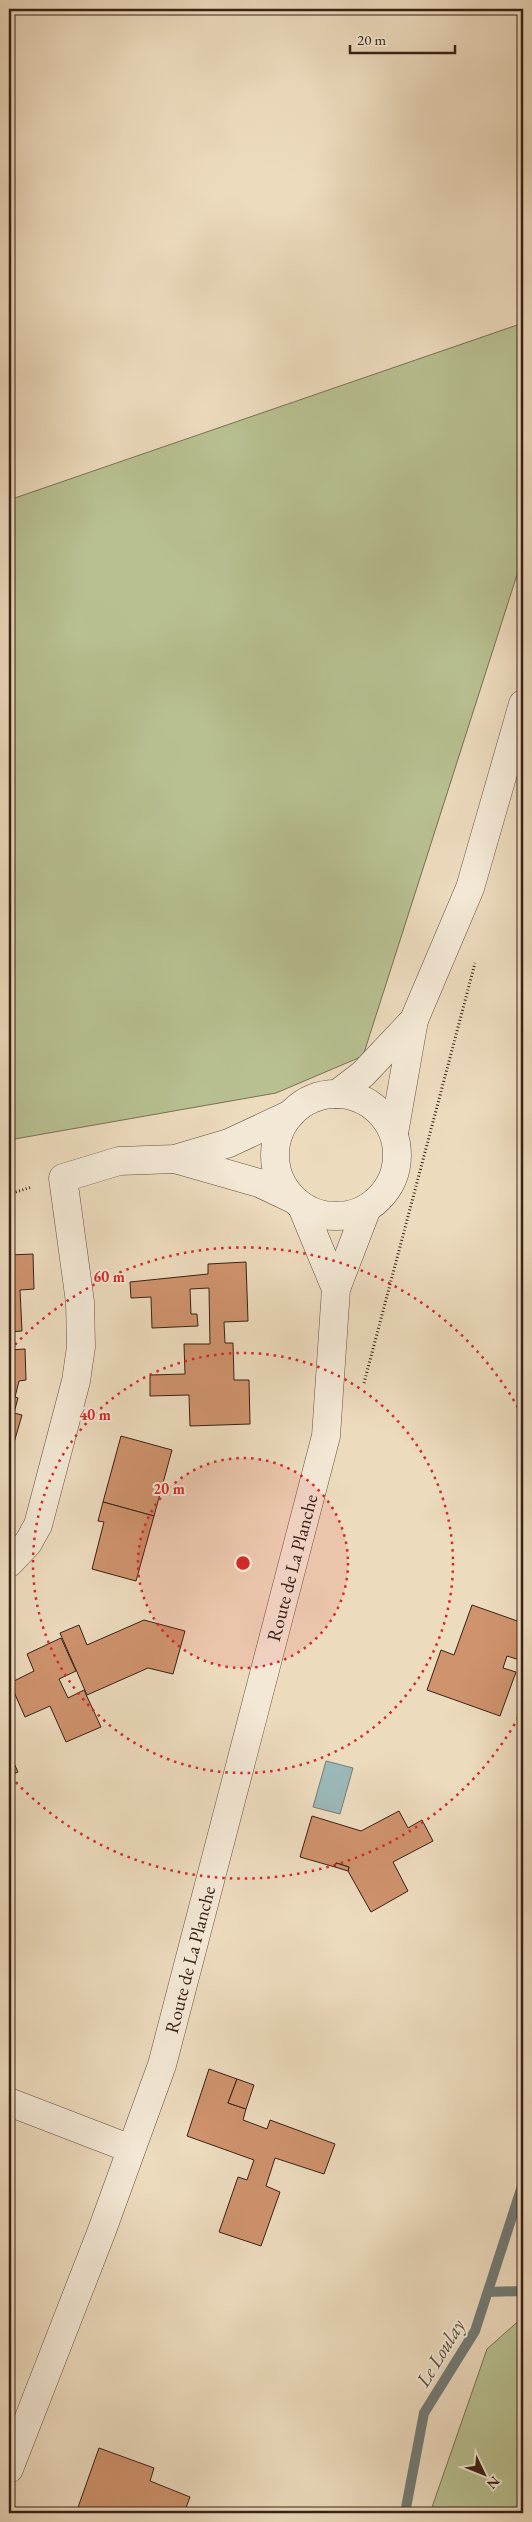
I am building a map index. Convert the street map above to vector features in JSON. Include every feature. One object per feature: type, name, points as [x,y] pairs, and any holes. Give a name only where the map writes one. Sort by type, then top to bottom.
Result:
[{"type":"street","points":[[394,1133],[414,1020],[470,888],[523,704]]},
{"type":"street","points":[[338,1094],[363,1074],[414,1020]]},
{"type":"street","points":[[9,1563],[28,1543],[38,1525],[76,1381],[81,1347],[80,1302],[63,1178],[119,1161],[175,1159],[229,1142],[291,1114],[304,1102],[320,1096],[338,1094],[352,1096],[377,1109],[387,1120],[394,1133],[397,1147],[394,1176],[388,1189],[367,1208],[355,1214],[328,1216],[259,1182],[175,1159]]},
{"type":"street","points":[[291,1114],[278,1138],[275,1165],[281,1183],[297,1202],[336,1289]]},
{"type":"street","points":[[336,1289],[367,1208]]},
{"type":"street","name":"Route de La Planche","points":[[9,2468],[132,2149],[162,2065],[326,1436],[336,1289]]},
{"type":"street","points":[[9,2102],[132,2149]]},
{"type":"path","points":[[363,1385],[478,953]]},
{"type":"green space","points":[[523,323],[523,556],[363,1056],[276,1093],[9,1140],[9,500]]},
{"type":"green space","points":[[523,2317],[523,2513],[430,2513],[487,2349]]},
{"type":"water","points":[[326,1761],[353,1768],[340,1814],[313,1807]]},
{"type":"building","points":[[33,1254],[34,1289],[20,1290],[22,1331],[9,1332],[9,1255]]},
{"type":"building","points":[[246,1262],[248,1321],[224,1322],[225,1343],[233,1343],[234,1380],[249,1380],[250,1424],[190,1426],[189,1395],[150,1396],[150,1375],[185,1374],[184,1344],[210,1344],[209,1288],[190,1289],[191,1314],[197,1314],[198,1326],[152,1328],[151,1297],[131,1298],[130,1282],[208,1274],[208,1264]]},
{"type":"building","points":[[25,1349],[26,1380],[19,1381],[15,1397],[18,1398],[14,1413],[22,1415],[9,1460],[9,1350]]},
{"type":"building","points":[[121,1436],[172,1450],[154,1516],[103,1502]]},
{"type":"building","points":[[9,1460],[13,1461],[9,1475]]},
{"type":"building","points":[[103,1502],[154,1516],[136,1581],[92,1569],[104,1522],[98,1521]]},
{"type":"building","points":[[472,1605],[523,1623],[523,1661],[507,1656],[503,1668],[516,1672],[500,1716],[427,1690],[441,1650],[454,1655]]},
{"type":"building","points":[[144,1620],[185,1631],[173,1674],[148,1668],[87,1695],[60,1633],[79,1625],[87,1645]]},
{"type":"building","points":[[61,1638],[76,1671],[59,1679],[68,1698],[84,1690],[101,1727],[66,1742],[50,1706],[25,1717],[10,1683],[34,1671],[27,1654]]},
{"type":"building","points":[[9,1752],[18,1772],[9,1776]]},
{"type":"building","points":[[399,1811],[408,1828],[422,1820],[433,1841],[393,1862],[408,1891],[371,1912],[348,1871],[349,1867],[336,1863],[335,1867],[300,1857],[312,1816],[361,1831]]},
{"type":"building","points":[[336,1863],[349,1867],[348,1871],[335,1867]]},
{"type":"building","points":[[209,2069],[237,2079],[228,2103],[246,2109],[243,2120],[267,2129],[270,2120],[335,2144],[324,2174],[275,2158],[266,2186],[280,2192],[261,2246],[219,2232],[238,2177],[247,2180],[254,2160],[187,2136]]},
{"type":"building","points":[[237,2079],[254,2085],[246,2109],[228,2103]]},
{"type":"building","points":[[99,2448],[154,2468],[150,2481],[190,2497],[184,2513],[76,2513]]},
{"type":"waterway","name":"Le Loulay","points":[[405,2513],[424,2413],[475,2331],[523,2183]]},
{"type":"waterway","points":[[488,2292],[523,2291]]}]
